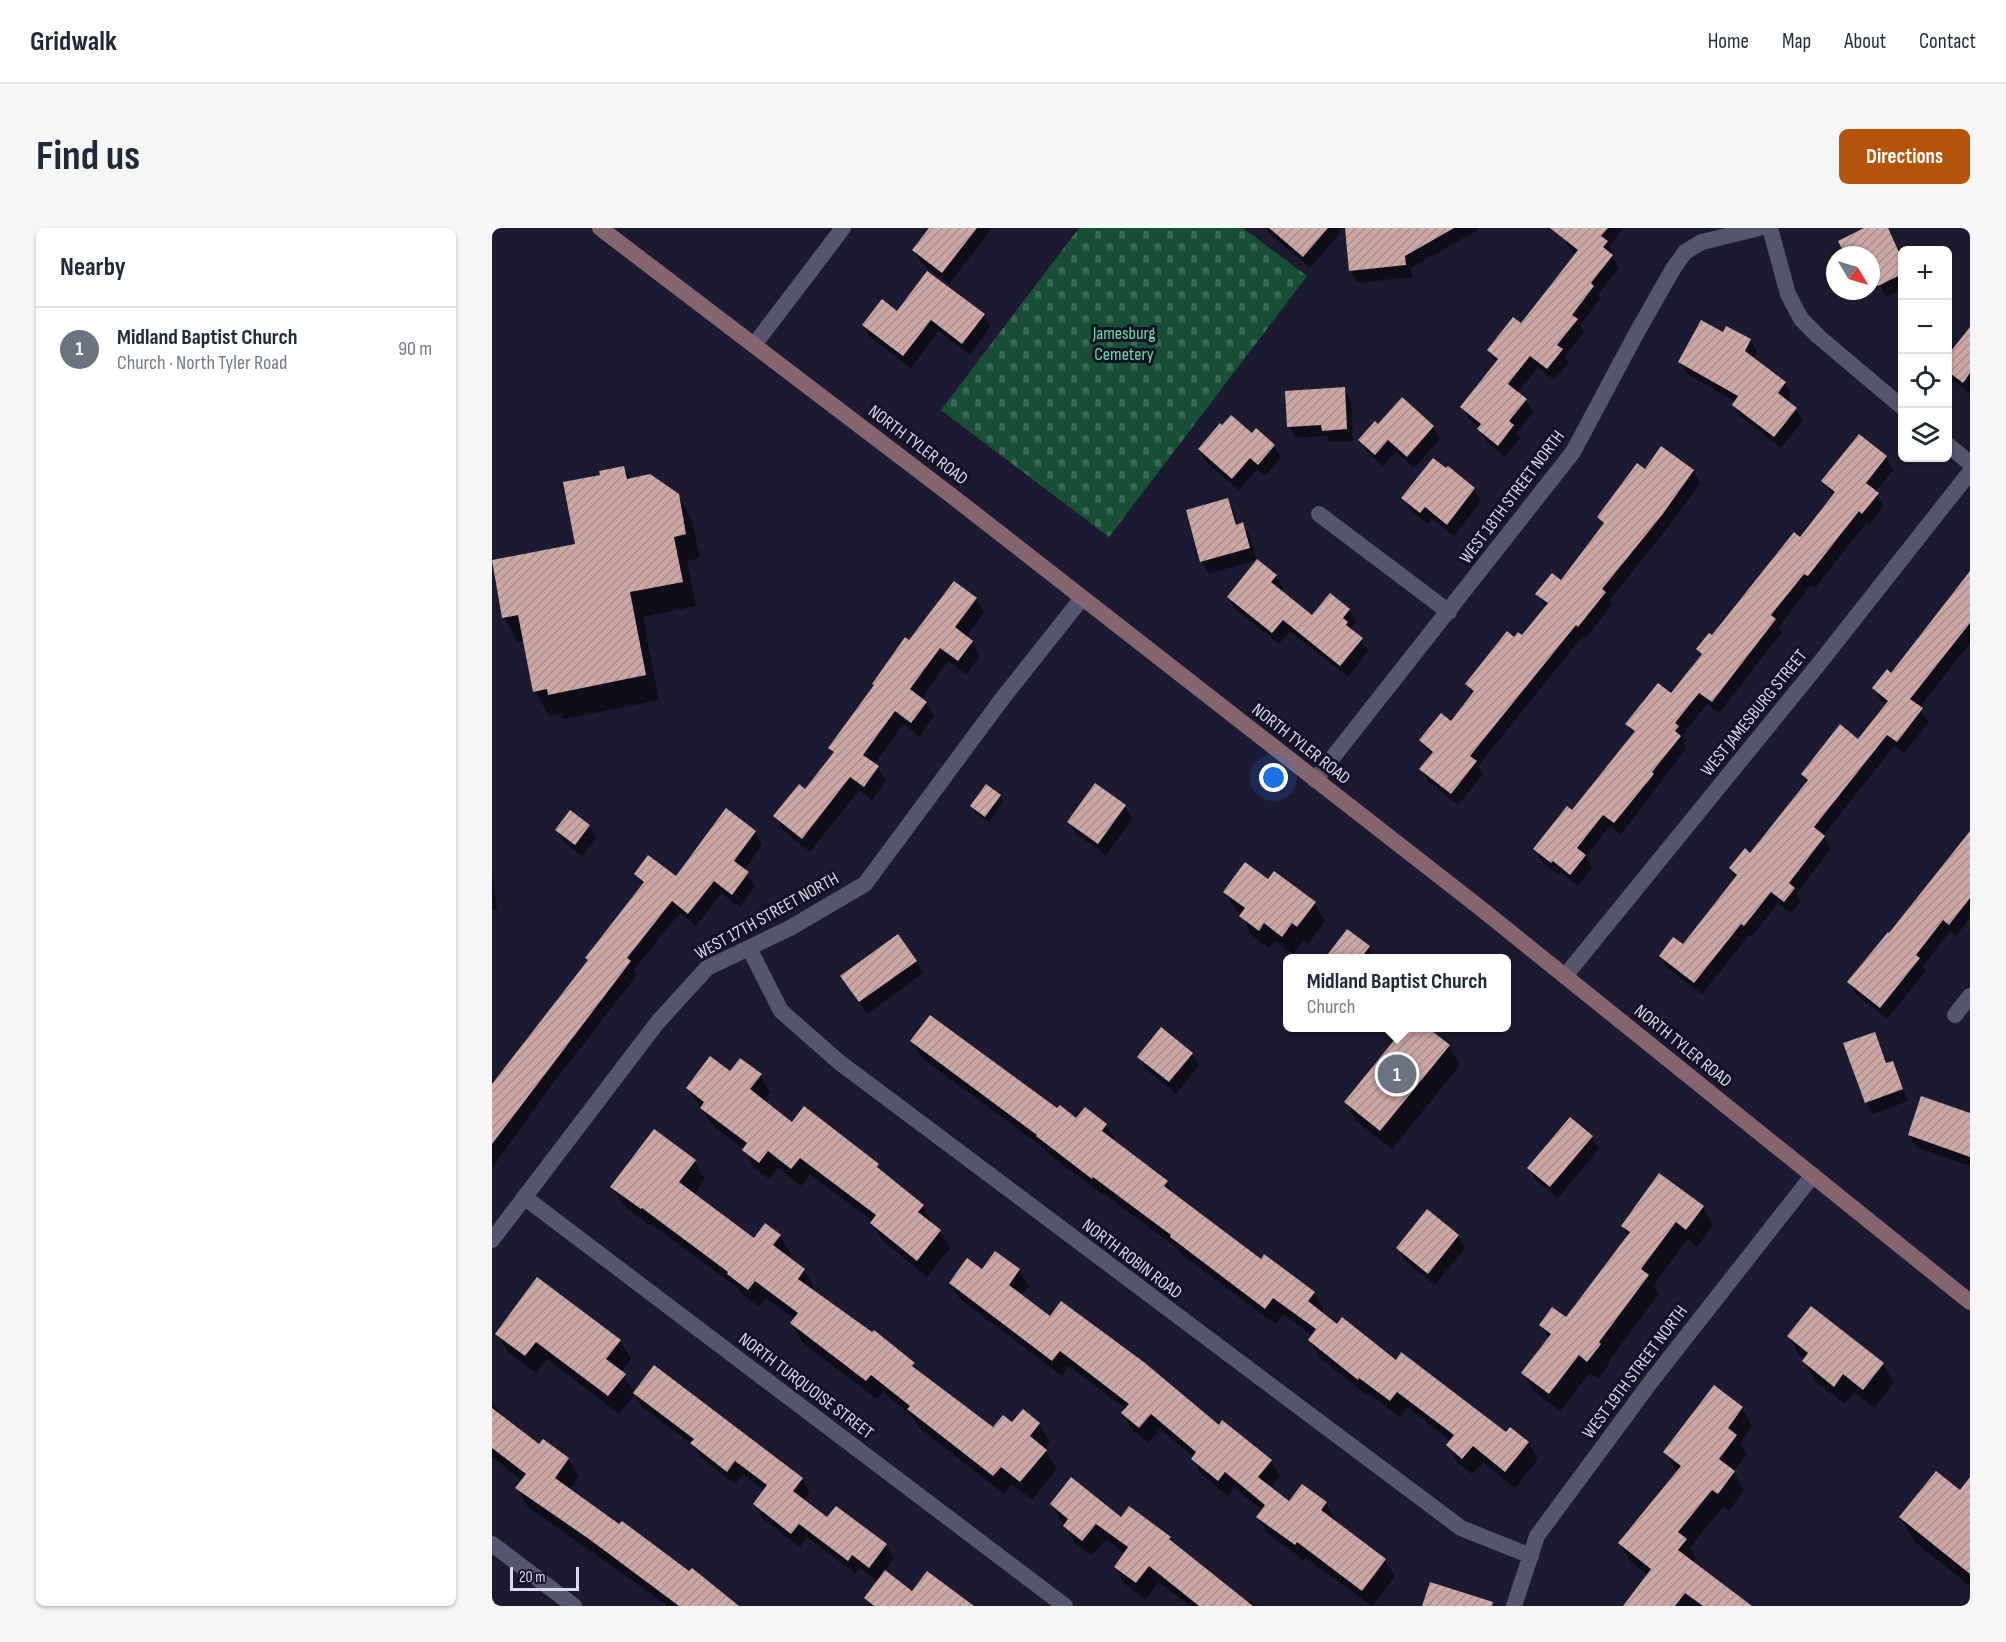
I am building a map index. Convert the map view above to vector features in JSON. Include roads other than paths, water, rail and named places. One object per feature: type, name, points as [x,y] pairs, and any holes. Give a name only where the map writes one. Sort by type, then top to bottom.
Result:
[{"type":"main road","name":"NORTH TYLER ROAD","points":[[600,228],[1315,780],[1565,976],[1970,1302]]},
{"type":"street","points":[[754,345],[843,228]]},
{"type":"street","name":"WEST 18TH STREET NORTH","points":[[1315,780],[1573,452],[1636,334],[1685,252],[1702,242],[1759,228]]},
{"type":"street","points":[[1770,228],[1788,294],[1801,319],[1898,404]]},
{"type":"street","points":[[1952,449],[1970,464]]},
{"type":"street","name":"WEST JAMESBURG STREET","points":[[1565,976],[1818,665],[1970,472]]},
{"type":"street","points":[[1319,514],[1449,612]]},
{"type":"street","name":"WEST 17TH STREET NORTH","points":[[492,1240],[657,1023],[707,968],[790,928],[865,884],[1002,699],[1082,598]]},
{"type":"street","name":"NORTH ROBIN ROAD","points":[[749,948],[781,1011],[839,1062],[1461,1528],[1531,1556]]},
{"type":"street","points":[[1955,1015],[1970,996]]},
{"type":"street","name":"WEST 19TH STREET NORTH","points":[[1514,1606],[1537,1536],[1646,1388],[1813,1175]]},
{"type":"street","name":"NORTH TURQUOISE STREET","points":[[524,1197],[1065,1606]]},
{"type":"street","points":[[492,1544],[573,1606]]},
{"type":"place","name":"Midland Baptist Church","points":[[1397,1074]]},
{"type":"park label","name":"Jamesburg Cemetery","points":[[1124,343]]}]
